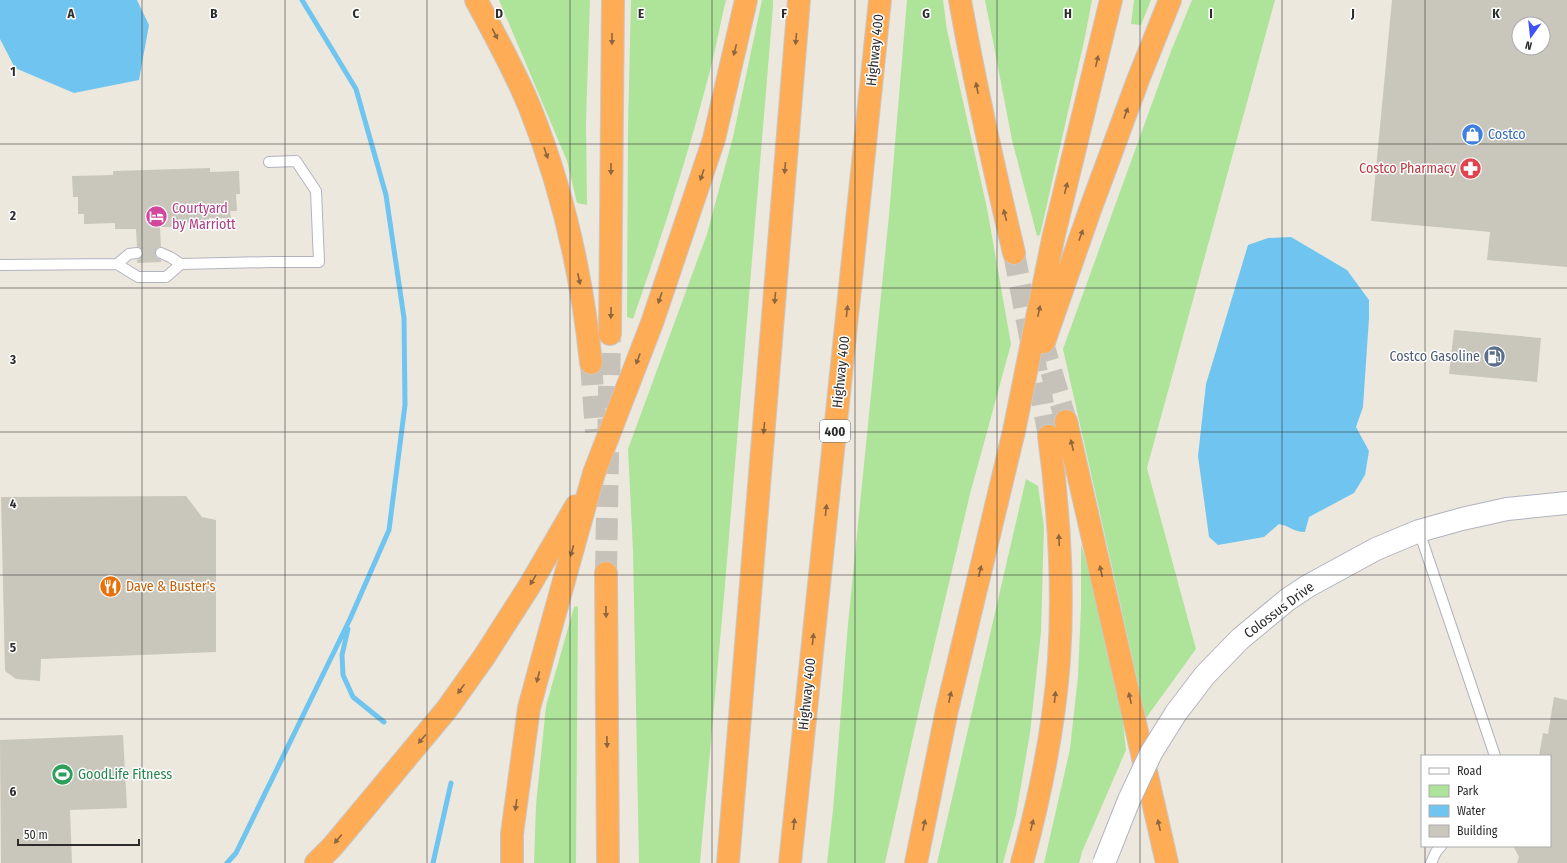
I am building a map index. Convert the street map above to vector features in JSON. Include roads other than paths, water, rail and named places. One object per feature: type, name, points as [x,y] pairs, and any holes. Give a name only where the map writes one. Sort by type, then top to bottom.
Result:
[{"type":"highway","points":[[476,0],[504,51],[530,108],[550,166],[567,220],[580,284],[591,363]]},
{"type":"highway","points":[[610,334],[613,0]]},
{"type":"highway","points":[[512,863],[512,834],[529,708],[594,473],[652,323],[714,139],[746,0]]},
{"type":"highway","points":[[728,863],[799,0]]},
{"type":"highway","name":"Highway 400","points":[[790,863],[880,0]]},
{"type":"highway","points":[[960,0],[977,91],[1014,253]]},
{"type":"highway","points":[[916,863],[947,710],[1014,431],[1053,239],[1111,0]]},
{"type":"highway","points":[[1014,431],[1093,202],[1138,80],[1170,0]]},
{"type":"highway","points":[[1066,421],[1167,863]]},
{"type":"highway","points":[[1022,863],[1042,783],[1052,722],[1059,660],[1061,596],[1059,532],[1056,485],[1049,436]]},
{"type":"highway","points":[[316,863],[333,846],[446,710],[484,657],[538,571],[594,473]]},
{"type":"highway","points":[[606,574],[608,863]]},
{"type":"street","name":"Colossus Drive","points":[[1104,863],[1129,800],[1151,752],[1176,713],[1205,675],[1240,639],[1287,600],[1308,586],[1376,549],[1419,531],[1507,508],[1567,503]]},
{"type":"lane","points":[[161,253],[170,256],[181,264],[319,262],[316,191],[296,161],[269,162]]},
{"type":"lane","points":[[117,264],[129,254],[137,253]]},
{"type":"lane","points":[[0,265],[117,264],[138,277],[166,277],[181,264]]},
{"type":"lane","points":[[1419,531],[1495,755]]},
{"type":"lane","points":[[1431,863],[1440,847]]},
{"type":"water","points":[[0,0],[137,0],[149,25],[139,80],[74,93],[15,68],[0,39]]},
{"type":"water","points":[[1291,237],[1347,270],[1369,300],[1363,407],[1356,427],[1369,451],[1365,475],[1354,493],[1309,517],[1305,532],[1297,531],[1279,524],[1264,537],[1218,545],[1209,537],[1198,456],[1206,384],[1248,245],[1268,238]]},
{"type":"waterway","points":[[227,863],[236,853],[350,619],[389,530],[405,405],[404,318],[386,195],[356,89],[302,0]]},
{"type":"waterway","points":[[348,629],[342,655],[343,675],[353,697],[384,722]]},
{"type":"waterway","points":[[433,863],[451,783]]},
{"type":"tunnel","points":[[1014,253],[1049,436]]},
{"type":"tunnel","points":[[606,573],[610,334]]},
{"type":"tunnel","points":[[1042,340],[1066,421]]},
{"type":"tunnel","points":[[591,363],[596,432]]},
{"type":"place","name":"Costco","points":[[1473,134]]},
{"type":"place","name":"Costco Pharmacy","points":[[1471,168]]},
{"type":"place","name":"Courtyard by Marriott","points":[[157,216]]},
{"type":"place","name":"Costco Gasoline","points":[[1495,356]]},
{"type":"place","name":"Dave & Buster's","points":[[110,586]]},
{"type":"place","name":"GoodLife Fitness","points":[[63,774]]}]
